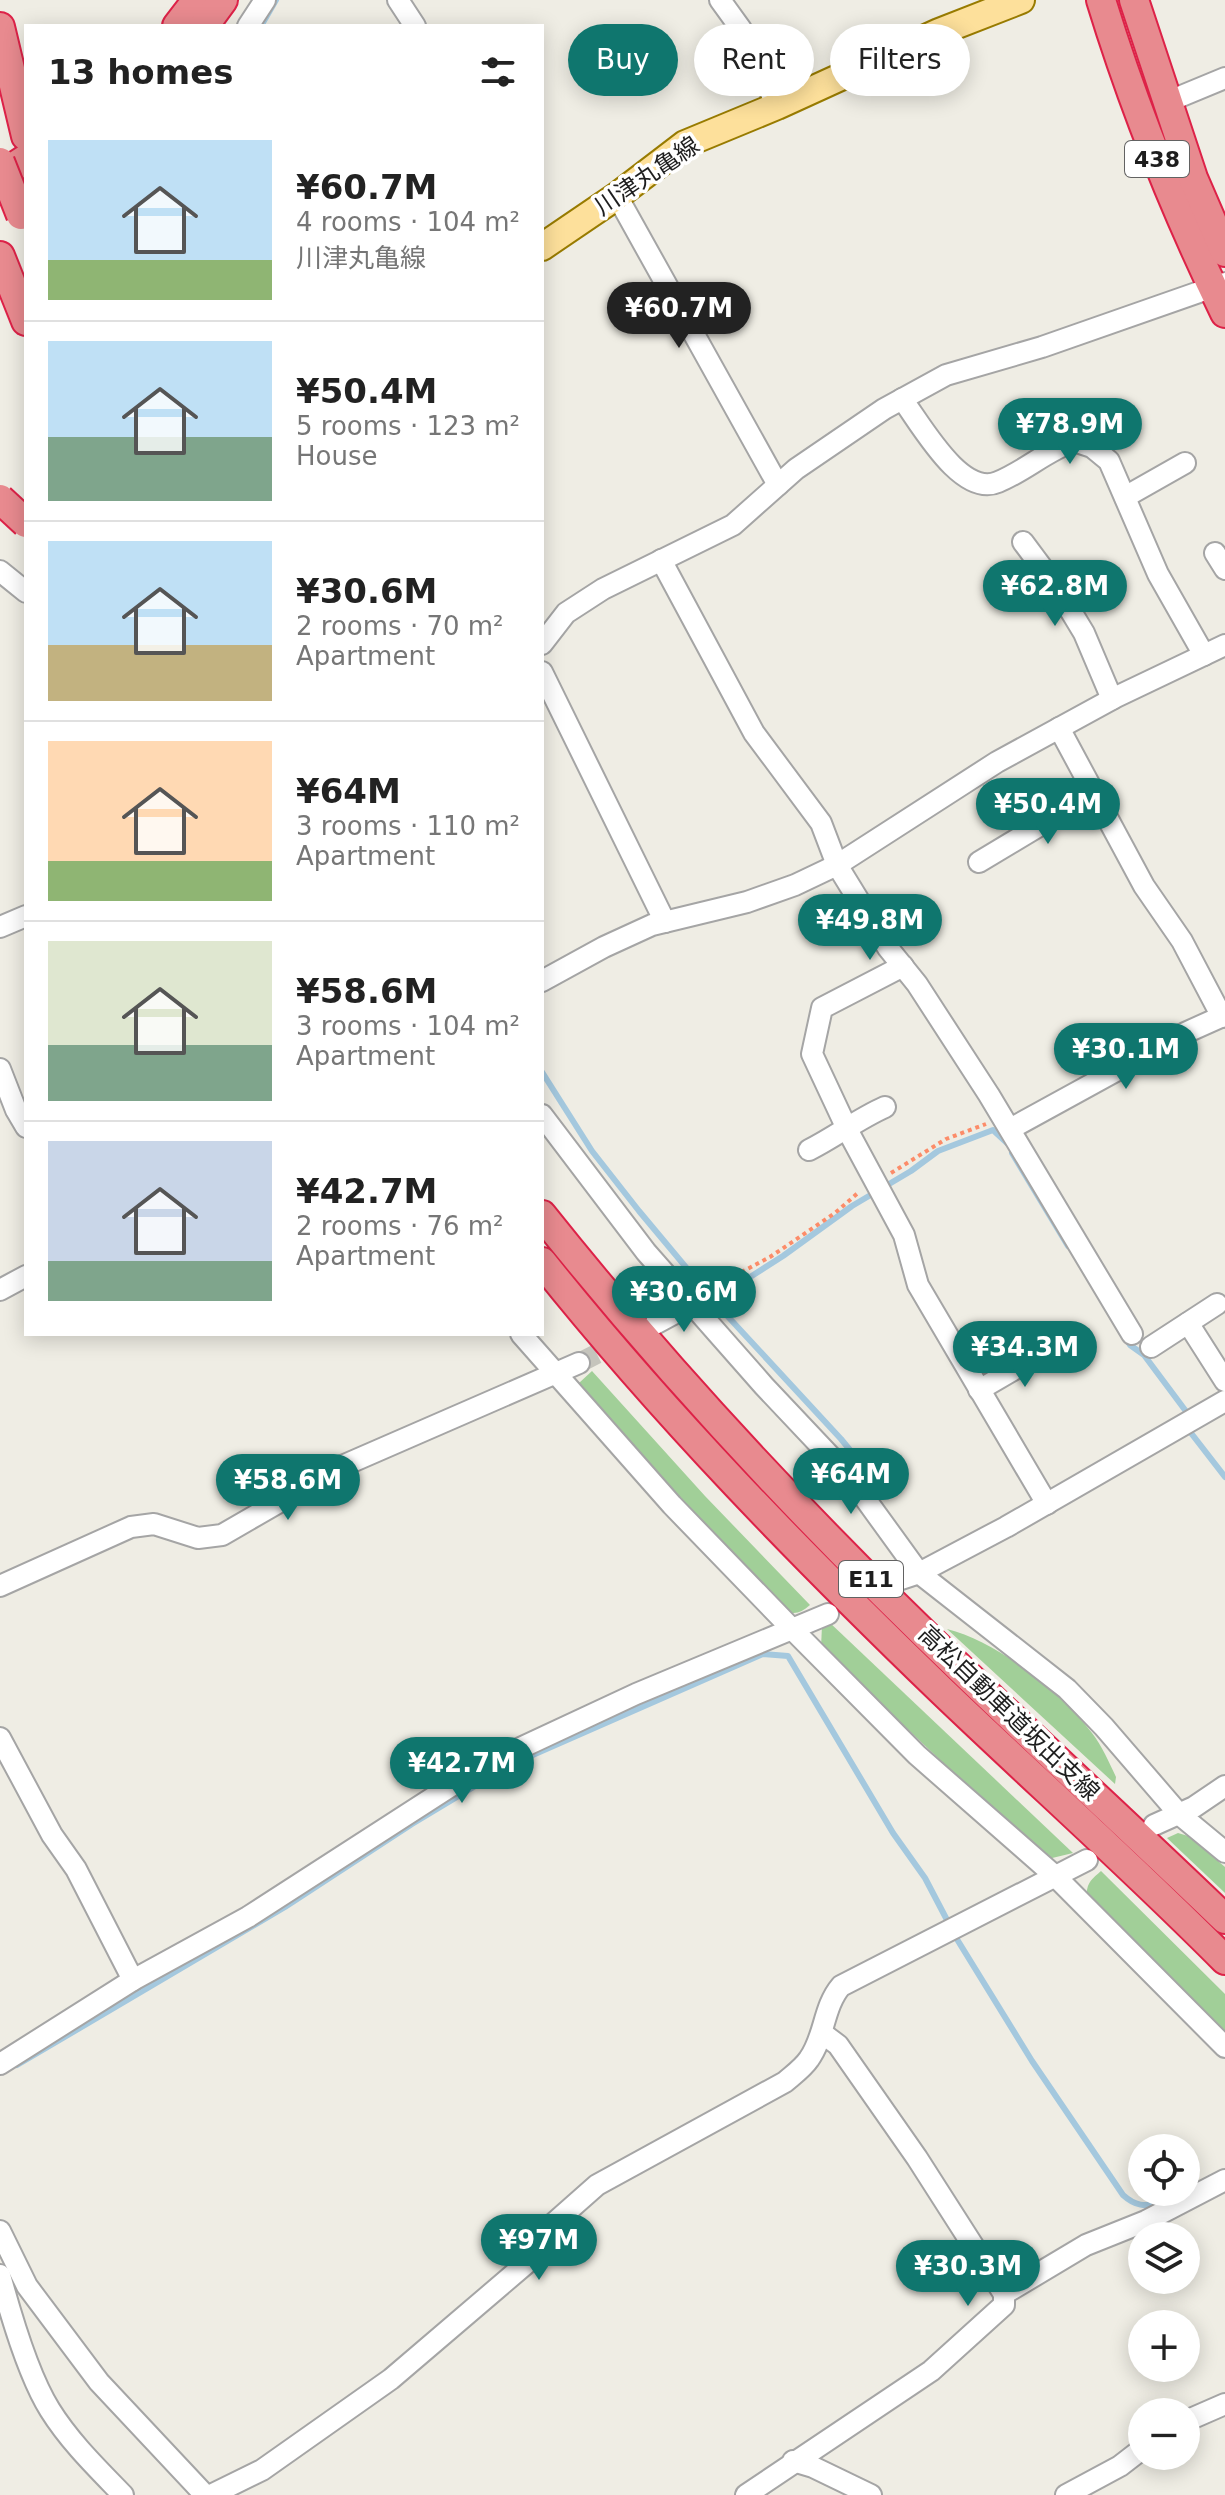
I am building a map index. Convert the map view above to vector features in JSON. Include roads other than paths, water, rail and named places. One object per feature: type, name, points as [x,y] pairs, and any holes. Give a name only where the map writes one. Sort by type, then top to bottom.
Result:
[{"type":"highway","points":[[179,24],[197,0]]},
{"type":"highway","points":[[205,24],[223,0]]},
{"type":"highway","name":"438","points":[[1101,0],[1117,54],[1165,182],[1221,295]]},
{"type":"highway","name":"438","points":[[1134,0],[1193,178],[1225,252]]},
{"type":"highway","points":[[0,27],[24,131]]},
{"type":"highway","points":[[0,176],[24,160]]},
{"type":"highway","points":[[0,162],[16,215]]},
{"type":"highway","points":[[16,215],[24,191]]},
{"type":"highway","points":[[0,256],[24,316]]},
{"type":"highway","points":[[0,499],[24,519]]},
{"type":"highway","name":"高松自動車道坂出支線","points":[[544,1218],[612,1303],[701,1404],[803,1512],[964,1672],[1225,1919]]},
{"type":"highway","name":"高松自動車道坂出支線","points":[[544,1265],[589,1322],[681,1427],[781,1533],[1225,1960]]},
{"type":"main road","name":"川津丸亀線","points":[[545,238],[617,196],[685,144],[939,32],[1021,0]]},
{"type":"main road","points":[[0,526],[24,521]]},
{"type":"street","points":[[249,24],[265,0]]},
{"type":"street","points":[[398,0],[414,24]]},
{"type":"street","points":[[720,0],[741,29],[777,106]]},
{"type":"street","points":[[1167,102],[1225,78]]},
{"type":"street","points":[[617,196],[778,485]]},
{"type":"street","points":[[544,641],[566,613],[603,589],[733,525],[796,469],[902,399],[946,375],[1221,295]]},
{"type":"street","points":[[902,399],[956,472],[973,482],[994,485],[1054,448],[1074,441],[1092,447],[1109,461],[1158,574],[1204,655]]},
{"type":"street","points":[[1125,497],[1185,463]]},
{"type":"street","points":[[1023,542],[1055,585],[1084,633],[1112,699]]},
{"type":"street","points":[[661,560],[754,733],[821,823],[837,865],[888,948],[917,984],[1006,1124],[1132,1334]]},
{"type":"street","points":[[0,571],[24,590]]},
{"type":"street","points":[[544,980],[652,925],[747,902],[795,885],[837,865],[997,762],[1112,699],[1225,645]]},
{"type":"street","points":[[544,676],[665,922]]},
{"type":"street","points":[[1006,1124],[1224,1016],[1182,941],[1144,886],[1059,728]]},
{"type":"street","points":[[979,862],[1094,793]]},
{"type":"street","points":[[0,927],[24,917]]},
{"type":"street","points":[[903,966],[822,1008],[812,1054],[904,1235],[918,1285],[1047,1504]]},
{"type":"street","points":[[0,1069],[24,1124]]},
{"type":"street","points":[[809,1150],[864,1116],[885,1107]]},
{"type":"street","points":[[544,1118],[629,1230],[764,1386],[848,1475],[919,1573],[1067,1689],[1179,1814],[1225,1852]]},
{"type":"street","points":[[0,1290],[24,1277]]},
{"type":"street","points":[[655,1324],[692,1304]]},
{"type":"street","points":[[1151,1347],[1217,1304]]},
{"type":"street","points":[[1188,1323],[1225,1381]]},
{"type":"street","points":[[523,1336],[672,1505],[792,1629],[917,1755],[1055,1876],[1225,2047]]},
{"type":"street","points":[[979,1390],[1047,1350]]},
{"type":"street","points":[[0,1586],[131,1527],[154,1524],[198,1538],[222,1535],[340,1467],[579,1363]]},
{"type":"street","points":[[898,1580],[919,1573],[1047,1504],[1225,1401]]},
{"type":"street","points":[[0,2064],[133,1980],[248,1917],[482,1766],[636,1694],[828,1614]]},
{"type":"street","points":[[0,1738],[52,1835],[76,1869],[133,1980]]},
{"type":"street","points":[[1154,1825],[1194,1807],[1225,1786]]},
{"type":"street","points":[[211,2495],[262,2470],[391,2379],[528,2262],[541,2248],[554,2223],[597,2185],[785,2082],[809,2060],[822,2033],[833,1996],[841,1986],[1087,1860]]},
{"type":"street","points":[[746,2495],[931,2371],[1004,2305],[1004,2294],[899,2133],[838,2045],[822,2033]]},
{"type":"street","points":[[1004,2294],[1086,2245],[1146,2221],[1225,2180]]},
{"type":"street","points":[[0,2231],[27,2286],[99,2382],[205,2495]]},
{"type":"street","points":[[0,2275],[25,2353],[48,2407],[75,2445],[123,2495]]},
{"type":"street","points":[[1200,2415],[1225,2404]]},
{"type":"street","points":[[1066,2495],[1128,2460]]},
{"type":"street","points":[[793,2461],[813,2467],[871,2495]]},
{"type":"waterway","points":[[262,24],[276,0]]},
{"type":"waterway","points":[[544,1075],[592,1151],[639,1211],[720,1308],[868,1472]]},
{"type":"waterway","points":[[711,1296],[747,1279],[938,1151],[993,1130],[1007,1143]]},
{"type":"waterway","points":[[1012,1153],[1068,1246]]},
{"type":"waterway","points":[[1125,1337],[1144,1355],[1188,1414]]},
{"type":"waterway","points":[[1191,1433],[1225,1477]]},
{"type":"waterway","points":[[17,2065],[285,1907],[412,1824],[510,1765],[763,1654],[788,1656],[893,1833],[925,1878],[947,1920]]},
{"type":"waterway","points":[[955,1936],[1032,2061],[1128,2198]]},
{"type":"tunnel","points":[[579,1363],[650,1327]]}]
